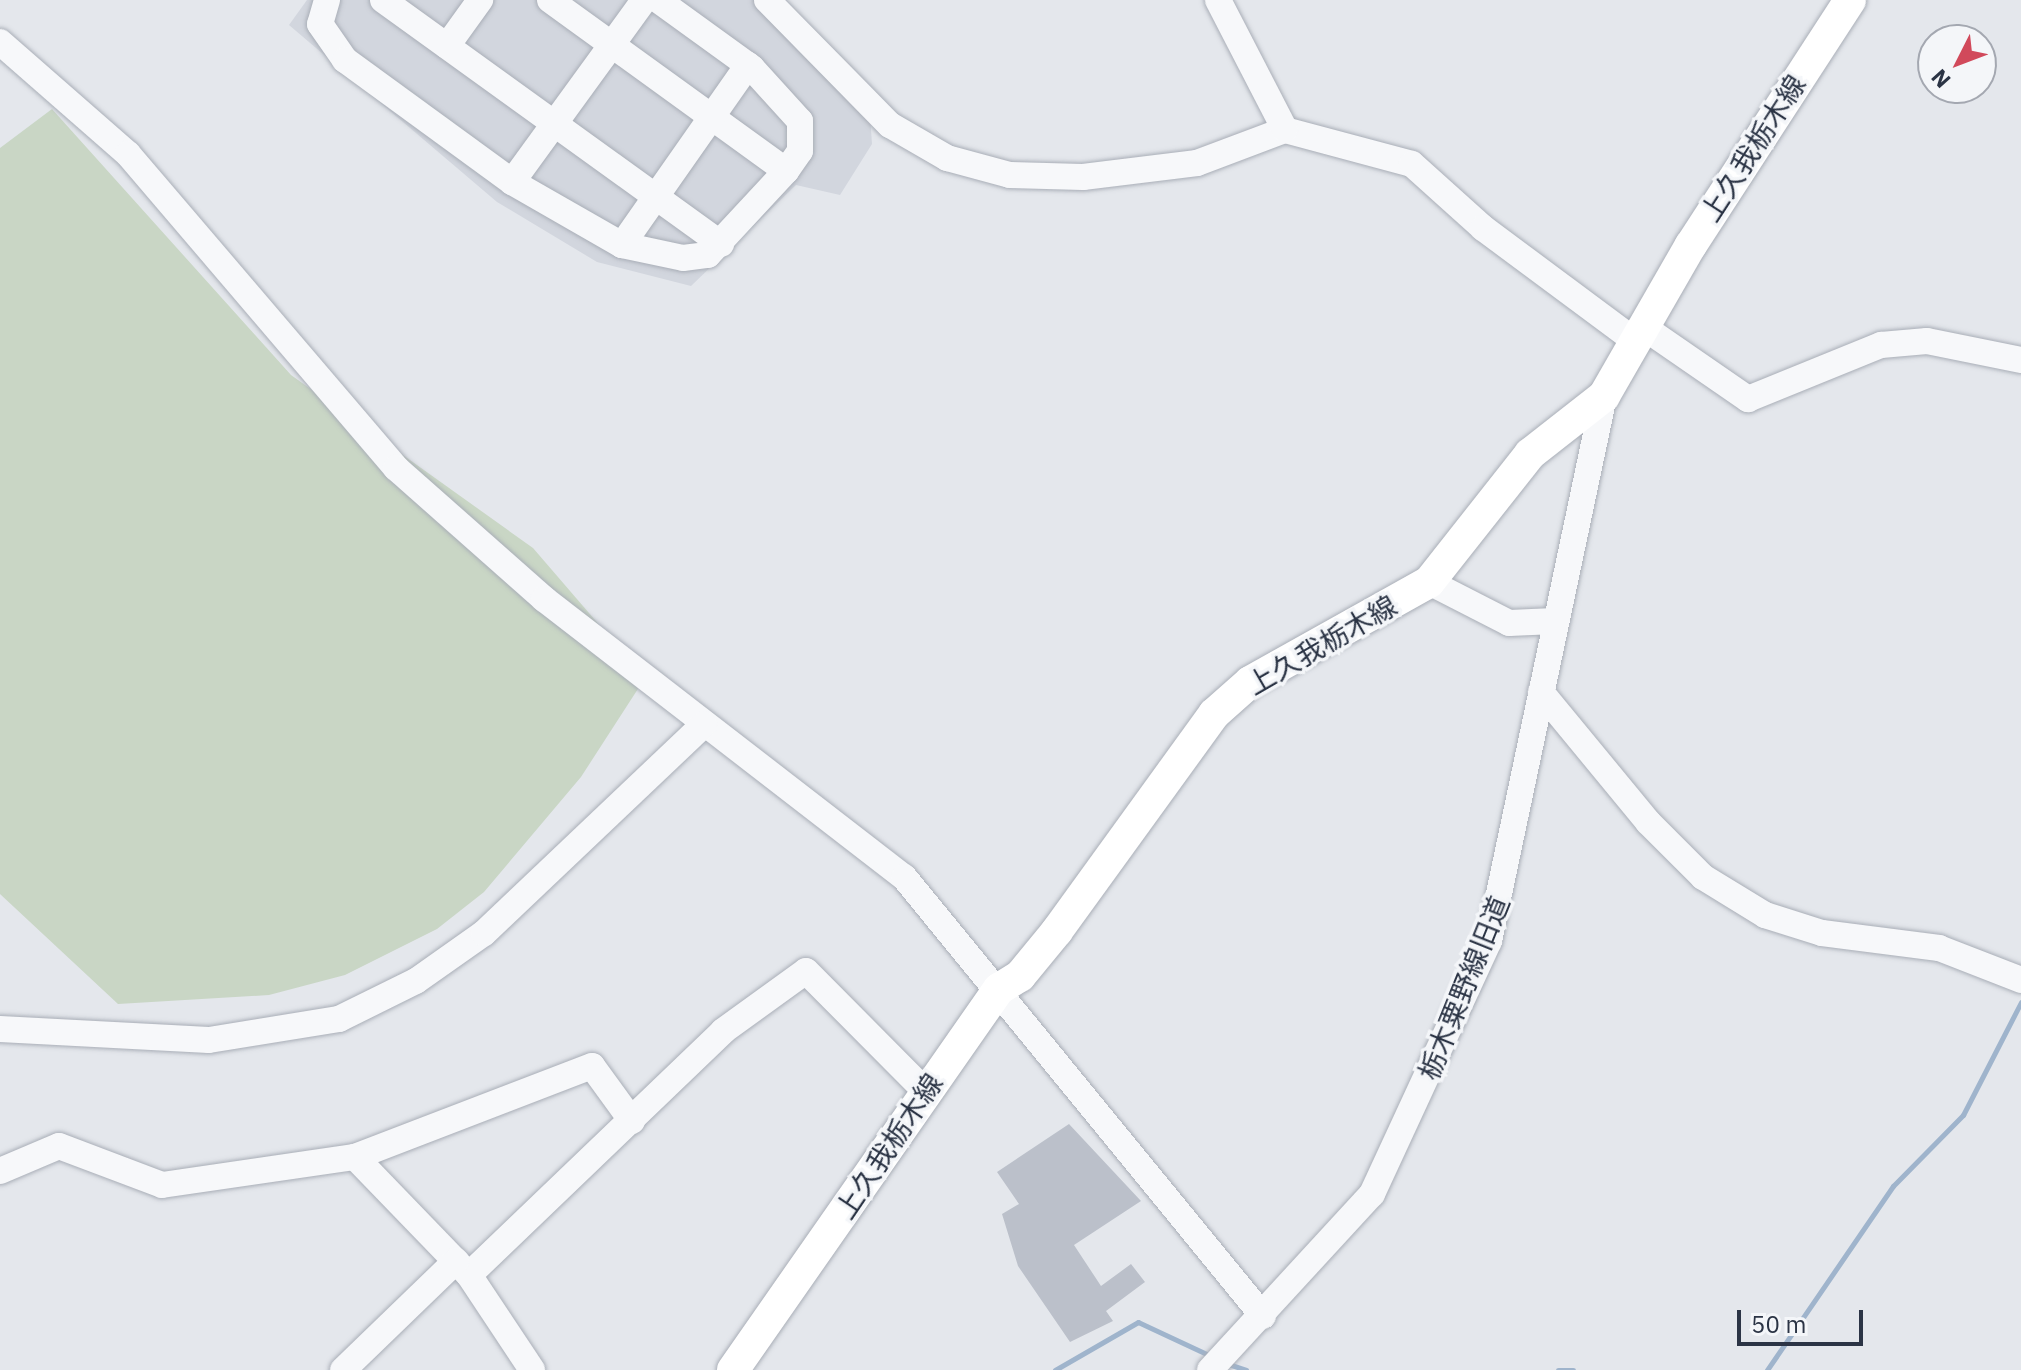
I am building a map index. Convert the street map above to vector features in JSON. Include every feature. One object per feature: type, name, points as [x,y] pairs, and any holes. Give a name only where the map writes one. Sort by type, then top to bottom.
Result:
[{"type":"main road","name":"上久我栃木線","points":[[733,1370],[999,989],[1020,976],[1065,921],[1214,714],[1250,682],[1429,582],[1530,454],[1604,396],[1638,333],[1850,0]]},
{"type":"street","points":[[327,0],[320,24],[345,60],[512,182],[622,245],[683,258],[708,255],[786,171],[800,151],[800,121],[748,65],[658,0]]},
{"type":"street","points":[[383,0],[721,244]]},
{"type":"street","points":[[447,46],[480,0]]},
{"type":"street","points":[[550,0],[786,171]]},
{"type":"street","points":[[512,182],[644,0]]},
{"type":"street","points":[[767,0],[890,125],[947,158],[1010,175],[1083,177],[1197,163],[1285,130],[1428,173],[1483,228],[1638,333],[1748,399],[1881,345],[1927,341],[2021,360]]},
{"type":"street","points":[[1218,0],[1285,130]]},
{"type":"street","points":[[0,42],[128,154],[396,468],[544,599],[904,877],[999,989],[1263,1316]]},
{"type":"street","points":[[622,245],[748,65]]},
{"type":"street","name":"栃木粟野線旧道","points":[[1214,1369],[1346,1229],[1414,1112],[1503,899],[1555,621],[1604,396]]},
{"type":"street","points":[[1429,582],[1509,623],[1555,621]]},
{"type":"street","points":[[1541,692],[1648,822],[1703,877],[1765,915],[1822,933],[1939,948],[2021,980]]},
{"type":"street","points":[[0,1029],[209,1040],[339,1019],[416,981],[484,933],[704,724]]},
{"type":"street","points":[[343,1370],[632,1121],[723,1031],[806,971],[926,1092]]},
{"type":"street","points":[[0,1171],[59,1146],[162,1185],[355,1157],[592,1066],[632,1121]]},
{"type":"street","points":[[355,1157],[463,1268],[532,1370]]},
{"type":"shaded area","points":[[307,0],[758,0],[870,115],[872,144],[840,195],[796,185],[691,286],[597,262],[497,202],[289,25]]},
{"type":"green space","points":[[52,109],[291,375],[533,548],[645,678],[581,777],[484,892],[437,929],[345,975],[269,995],[118,1004],[0,894],[0,148]]},
{"type":"building","points":[[1069,1124],[1141,1201],[1074,1245],[1101,1286],[1131,1264],[1145,1282],[1106,1311],[1113,1321],[1070,1342],[1018,1266],[1002,1214],[1019,1204],[997,1172]]},
{"type":"waterway","points":[[1767,1370],[1893,1186],[1963,1115],[2021,1002]]},
{"type":"waterway","points":[[1055,1370],[1138,1322],[1211,1356]]},
{"type":"waterway","points":[[1228,1364],[1246,1370]]},
{"type":"waterway","points":[[1558,1370],[1573,1370]]}]
